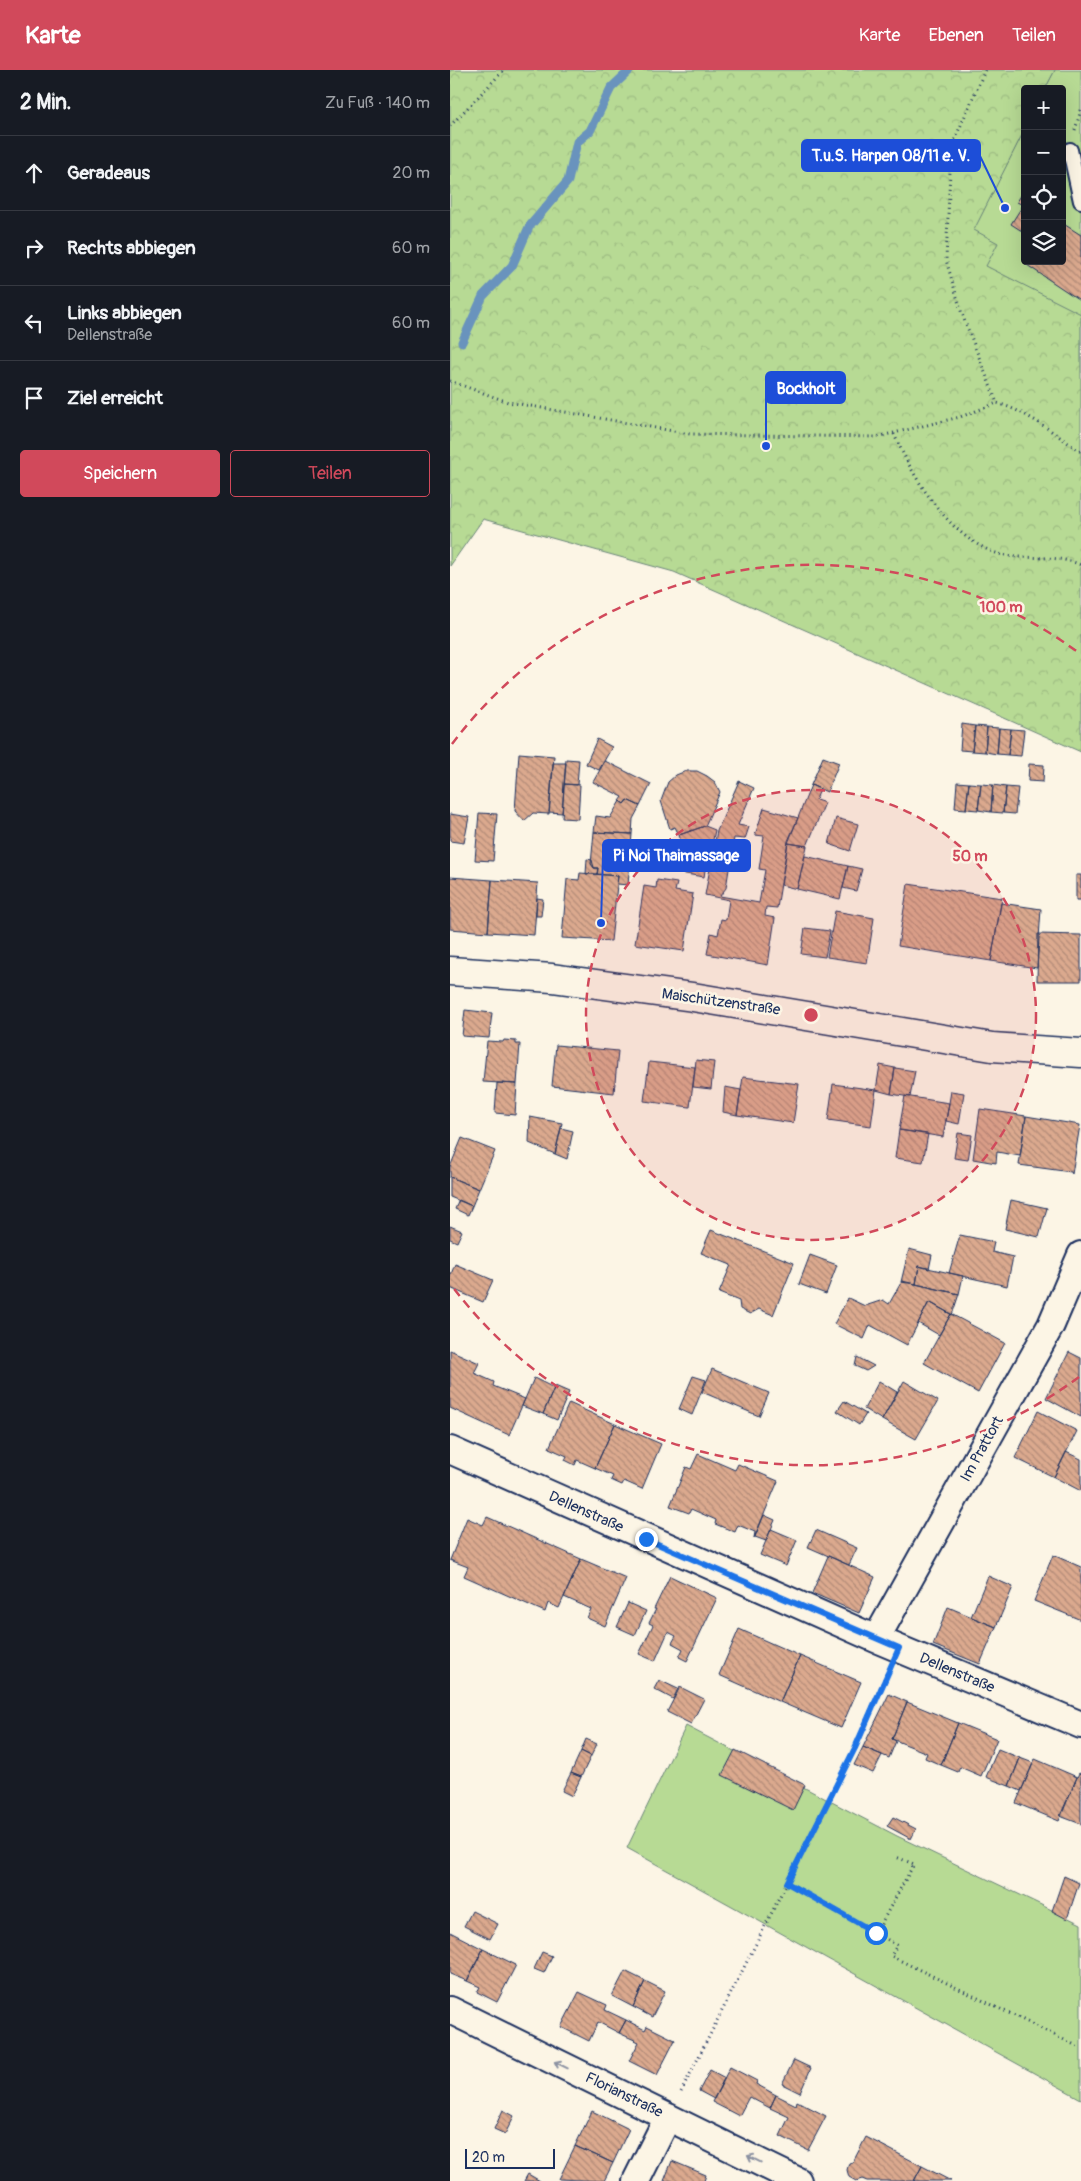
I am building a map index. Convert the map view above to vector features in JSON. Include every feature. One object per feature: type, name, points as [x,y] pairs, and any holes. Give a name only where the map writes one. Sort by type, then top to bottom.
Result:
[{"type":"street","name":"Maischützenstraße","points":[[450,971],[552,978],[693,997],[992,1047],[1081,1053]]},
{"type":"street","name":"Im Prattort","points":[[888,1643],[1051,1325],[1081,1255]]},
{"type":"street","name":"Dellenstraße","points":[[450,1450],[888,1643],[1081,1725]]},
{"type":"street","name":"Florianstraße","points":[[450,2010],[798,2181]]},
{"type":"street","points":[[636,2181],[668,2117]]},
{"type":"lane","points":[[1070,150],[1081,201]]},
{"type":"path","points":[[450,126],[504,70]]},
{"type":"path","points":[[985,70],[951,148],[946,260],[962,314],[997,404]]},
{"type":"path","points":[[450,380],[508,402],[690,434],[877,437],[960,417],[997,404],[1012,408],[1081,452]]},
{"type":"path","points":[[894,434],[915,477],[952,524],[969,539],[988,550],[1007,556],[1060,560],[1081,565]]},
{"type":"path","points":[[668,2117],[855,1748],[888,1643]]},
{"type":"path","points":[[876,1933],[914,1864],[896,1857]]},
{"type":"path","points":[[787,1883],[897,1945],[891,1956],[1081,2048]]},
{"type":"green space","points":[[450,70],[1055,70],[1047,85],[1021,85],[1021,137],[974,230],[998,243],[986,266],[1081,314],[1081,752],[674,572],[483,519],[450,566]]},
{"type":"green space","points":[[1055,70],[1081,70],[1081,373],[952,271],[1021,137],[1021,265],[1066,265],[1066,85],[1047,85]]},
{"type":"green space","points":[[686,1726],[897,1836],[1081,1924],[1081,2099],[627,1848]]},
{"type":"building","points":[[1021,196],[1021,204],[1017,202]]},
{"type":"building","points":[[1021,208],[1021,230],[1011,224]]},
{"type":"building","points":[[1066,226],[1081,235],[1081,301],[1027,265],[1066,265]]},
{"type":"building","points":[[962,724],[975,726],[972,751],[960,750]]},
{"type":"building","points":[[975,726],[987,727],[985,752],[972,751]]},
{"type":"building","points":[[987,727],[999,728],[997,754],[985,752]]},
{"type":"building","points":[[999,728],[1011,729],[1008,755],[997,754]]},
{"type":"building","points":[[1011,729],[1024,730],[1021,756],[1008,755]]},
{"type":"building","points":[[597,739],[612,747],[599,770],[586,764]]},
{"type":"building","points":[[519,753],[554,756],[549,814],[533,813],[524,821],[515,811]]},
{"type":"building","points":[[823,757],[839,763],[827,792],[811,785]]},
{"type":"building","points":[[566,759],[579,760],[577,785],[564,784]]},
{"type":"building","points":[[605,761],[651,784],[640,806],[627,800],[624,804],[620,801],[623,797],[593,782]]},
{"type":"building","points":[[553,763],[566,763],[562,813],[549,812]]},
{"type":"building","points":[[1029,764],[1044,765],[1043,782],[1028,781]]},
{"type":"building","points":[[686,771],[697,771],[707,776],[715,782],[720,792],[705,826],[679,835],[675,827],[670,829],[661,801],[668,782],[676,775]]},
{"type":"building","points":[[739,781],[754,788],[738,825],[749,827],[745,839],[734,838],[726,888],[720,896],[759,903],[765,870],[759,869],[764,836],[755,835],[764,808],[798,818],[788,841],[777,908],[766,907],[765,916],[775,918],[768,965],[707,954],[711,933],[718,935],[721,919],[726,920],[729,900],[705,895],[717,831]]},
{"type":"building","points":[[957,782],[969,783],[966,809],[955,808]]},
{"type":"building","points":[[969,783],[981,784],[978,810],[966,809]]},
{"type":"building","points":[[564,784],[580,785],[578,819],[562,818]]},
{"type":"building","points":[[981,784],[993,785],[991,812],[978,810]]},
{"type":"building","points":[[811,785],[820,789],[816,800],[825,803],[807,846],[788,843]]},
{"type":"building","points":[[993,785],[1006,787],[1003,813],[991,812]]},
{"type":"building","points":[[1006,787],[1018,788],[1015,814],[1003,813]]},
{"type":"building","points":[[627,800],[640,806],[633,819],[632,834],[594,832],[596,816],[610,818],[620,801],[624,804]]},
{"type":"building","points":[[479,813],[497,814],[493,861],[475,860]]},
{"type":"building","points":[[450,814],[469,817],[464,843],[450,841]]},
{"type":"building","points":[[836,818],[858,824],[850,851],[829,844]]},
{"type":"building","points":[[705,826],[715,830],[708,864],[681,861],[683,848],[679,835]]},
{"type":"building","points":[[594,832],[632,834],[628,885],[617,884],[618,876],[597,874],[598,868],[594,868],[591,864]]},
{"type":"building","points":[[788,843],[807,846],[797,889],[781,885]]},
{"type":"building","points":[[805,856],[848,866],[840,899],[797,889]]},
{"type":"building","points":[[587,859],[592,860],[594,868],[598,868],[597,874],[586,874]]},
{"type":"building","points":[[681,861],[706,864],[704,877],[679,873]]},
{"type":"building","points":[[848,866],[862,869],[856,891],[843,888]]},
{"type":"building","points":[[580,873],[618,876],[611,941],[562,938],[567,879],[579,880]]},
{"type":"building","points":[[1076,875],[1081,875],[1081,900],[1076,900]]},
{"type":"building","points":[[450,877],[492,880],[488,932],[450,929]]},
{"type":"building","points":[[492,880],[538,883],[534,935],[488,932]]},
{"type":"building","points":[[657,880],[677,883],[675,891],[693,894],[684,951],[635,944],[644,886],[656,888]]},
{"type":"building","points":[[908,884],[1002,898],[991,961],[898,946]]},
{"type":"building","points":[[537,898],[543,899],[541,916],[536,916]]},
{"type":"building","points":[[1001,903],[1041,909],[1037,968],[991,961]]},
{"type":"building","points":[[835,911],[874,918],[867,963],[827,957]]},
{"type":"building","points":[[805,928],[830,931],[825,957],[801,954]]},
{"type":"building","points":[[1038,934],[1081,935],[1081,981],[1037,981]]},
{"type":"building","points":[[465,1010],[492,1013],[489,1038],[462,1036]]},
{"type":"building","points":[[504,1040],[516,1041],[516,1044],[520,1044],[517,1084],[483,1082],[487,1041],[503,1042]]},
{"type":"building","points":[[556,1045],[618,1051],[614,1093],[552,1086]]},
{"type":"building","points":[[696,1060],[714,1062],[711,1089],[693,1087]]},
{"type":"building","points":[[649,1062],[695,1067],[690,1107],[644,1101]]},
{"type":"building","points":[[880,1065],[895,1068],[891,1094],[876,1090]]},
{"type":"building","points":[[895,1068],[915,1071],[910,1097],[891,1094]]},
{"type":"building","points":[[743,1077],[799,1084],[793,1123],[737,1115]]},
{"type":"building","points":[[497,1083],[517,1084],[515,1115],[495,1113]]},
{"type":"building","points":[[833,1084],[876,1090],[871,1126],[828,1120]]},
{"type":"building","points":[[725,1087],[741,1090],[737,1115],[723,1112]]},
{"type":"building","points":[[951,1091],[964,1093],[959,1124],[946,1121]]},
{"type":"building","points":[[905,1096],[949,1103],[943,1137],[899,1130]]},
{"type":"building","points":[[980,1109],[1026,1116],[1020,1156],[997,1152],[996,1163],[973,1159]]},
{"type":"building","points":[[1026,1116],[1080,1125],[1072,1174],[1071,1172],[1019,1165]]},
{"type":"building","points":[[530,1117],[562,1123],[555,1154],[529,1143]]},
{"type":"building","points":[[561,1128],[573,1131],[567,1159],[555,1154]]},
{"type":"building","points":[[899,1130],[928,1134],[923,1162],[895,1158]]},
{"type":"building","points":[[958,1133],[972,1135],[968,1160],[954,1158]]},
{"type":"building","points":[[462,1138],[495,1151],[479,1189],[450,1177],[450,1167]]},
{"type":"building","points":[[450,1177],[479,1189],[472,1206],[450,1197]]},
{"type":"building","points":[[459,1200],[472,1206],[468,1215],[455,1209]]},
{"type":"building","points":[[1011,1200],[1047,1208],[1039,1237],[1005,1229]]},
{"type":"building","points":[[450,1226],[462,1231],[457,1242],[450,1239]]},
{"type":"building","points":[[711,1230],[794,1263],[773,1315],[759,1309],[750,1314],[740,1309],[739,1301],[719,1293],[731,1265],[701,1253]]},
{"type":"building","points":[[960,1235],[994,1242],[992,1252],[1013,1257],[1007,1286],[949,1273]]},
{"type":"building","points":[[909,1249],[932,1255],[929,1269],[919,1266],[916,1284],[901,1282]]},
{"type":"building","points":[[810,1255],[837,1265],[826,1294],[799,1284]]},
{"type":"building","points":[[455,1264],[493,1280],[483,1302],[450,1288],[450,1277]]},
{"type":"building","points":[[919,1266],[963,1276],[959,1294],[916,1284]]},
{"type":"building","points":[[902,1281],[959,1294],[952,1315],[929,1302],[907,1345],[870,1325],[864,1339],[834,1324],[848,1298],[865,1306],[883,1300],[889,1304]]},
{"type":"building","points":[[929,1302],[951,1314],[939,1335],[918,1323]]},
{"type":"building","points":[[951,1314],[1005,1343],[978,1393],[924,1363]]},
{"type":"building","points":[[450,1350],[479,1363],[474,1373],[494,1382],[493,1386],[525,1399],[509,1435],[450,1408]]},
{"type":"building","points":[[1069,1352],[1081,1358],[1081,1417],[1046,1398]]},
{"type":"building","points":[[857,1357],[874,1366],[866,1371],[855,1366]]},
{"type":"building","points":[[712,1369],[769,1393],[759,1416],[702,1392]]},
{"type":"building","points":[[693,1376],[706,1380],[692,1415],[679,1409]]},
{"type":"building","points":[[534,1378],[554,1388],[543,1414],[522,1406]]},
{"type":"building","points":[[879,1381],[897,1392],[882,1420],[864,1409]]},
{"type":"building","points":[[904,1381],[938,1401],[916,1439],[882,1420]]},
{"type":"building","points":[[555,1386],[569,1392],[557,1420],[543,1414]]},
{"type":"building","points":[[844,1401],[866,1414],[859,1425],[837,1411]]},
{"type":"building","points":[[569,1403],[615,1424],[595,1468],[577,1460],[575,1465],[565,1460],[567,1456],[549,1448]]},
{"type":"building","points":[[1038,1411],[1077,1431],[1054,1477],[1015,1458]]},
{"type":"building","points":[[615,1424],[661,1444],[642,1489],[624,1481],[622,1485],[611,1480],[613,1476],[595,1468]]},
{"type":"building","points":[[1066,1452],[1081,1459],[1081,1491],[1054,1477]]},
{"type":"building","points":[[698,1454],[735,1470],[738,1464],[778,1481],[754,1538],[755,1532],[738,1525],[735,1532],[715,1524],[716,1520],[691,1509],[689,1513],[670,1506],[686,1467],[691,1469]]},
{"type":"building","points":[[764,1515],[775,1520],[766,1541],[755,1537]]},
{"type":"building","points":[[487,1517],[581,1559],[559,1608],[548,1603],[545,1612],[464,1576],[468,1567],[450,1560],[467,1518],[483,1525]]},
{"type":"building","points":[[771,1529],[797,1540],[786,1566],[760,1555]]},
{"type":"building","points":[[816,1530],[857,1548],[849,1565],[808,1547]]},
{"type":"building","points":[[1053,1555],[1081,1567],[1081,1620],[1034,1601]]},
{"type":"building","points":[[828,1556],[875,1577],[859,1613],[812,1593]]},
{"type":"building","points":[[581,1559],[626,1578],[605,1626],[587,1618],[591,1609],[564,1597]]},
{"type":"building","points":[[670,1576],[717,1598],[687,1661],[679,1657],[683,1649],[672,1643],[676,1636],[668,1632],[655,1661],[639,1654],[653,1625],[649,1623],[656,1609],[654,1609]]},
{"type":"building","points":[[988,1576],[1013,1587],[996,1627],[971,1617]]},
{"type":"building","points":[[628,1603],[646,1611],[635,1635],[617,1627]]},
{"type":"building","points":[[948,1607],[996,1627],[980,1664],[933,1645]]},
{"type":"building","points":[[739,1629],[800,1656],[780,1702],[719,1675]]},
{"type":"building","points":[[800,1656],[861,1682],[841,1728],[780,1702]]},
{"type":"building","points":[[659,1680],[678,1689],[673,1699],[654,1689]]},
{"type":"building","points":[[680,1687],[704,1699],[691,1724],[667,1712]]},
{"type":"building","points":[[889,1694],[907,1702],[892,1739],[896,1741],[889,1758],[863,1747]]},
{"type":"building","points":[[907,1702],[958,1723],[941,1765],[925,1758],[927,1753],[892,1739]]},
{"type":"building","points":[[958,1723],[997,1739],[981,1776],[960,1767],[958,1772],[941,1765]]},
{"type":"building","points":[[586,1739],[597,1744],[591,1756],[581,1751]]},
{"type":"building","points":[[863,1747],[882,1755],[873,1773],[854,1765]]},
{"type":"building","points":[[998,1749],[1020,1758],[1009,1786],[986,1777]]},
{"type":"building","points":[[735,1750],[805,1785],[793,1810],[722,1775]]},
{"type":"building","points":[[581,1751],[591,1756],[581,1777],[571,1773]]},
{"type":"building","points":[[1020,1758],[1033,1763],[1021,1791],[1009,1786]]},
{"type":"building","points":[[1035,1759],[1077,1777],[1059,1821],[1016,1803]]},
{"type":"building","points":[[571,1773],[581,1777],[572,1796],[562,1791]]},
{"type":"building","points":[[1079,1773],[1081,1774],[1081,1824],[1060,1816]]},
{"type":"building","points":[[893,1817],[916,1829],[911,1839],[887,1826]]},
{"type":"building","points":[[1064,1876],[1079,1883],[1067,1919],[1052,1911]]},
{"type":"building","points":[[472,1911],[498,1924],[490,1939],[464,1926]]},
{"type":"building","points":[[450,1932],[483,1949],[467,1981],[450,1974]]},
{"type":"building","points":[[483,1949],[516,1965],[497,2002],[477,1992],[480,1987],[467,1981]]},
{"type":"building","points":[[542,1952],[552,1956],[544,1973],[534,1969]]},
{"type":"building","points":[[625,1971],[645,1981],[633,2007],[612,1996]]},
{"type":"building","points":[[645,1981],[665,1991],[652,2017],[633,2007]]},
{"type":"building","points":[[579,1992],[607,2005],[605,2010],[626,2020],[619,2033],[598,2022],[589,2041],[561,2027]]},
{"type":"building","points":[[626,2020],[645,2030],[647,2026],[675,2040],[657,2075],[629,2061],[639,2042],[619,2033]]},
{"type":"building","points":[[794,2060],[811,2068],[800,2093],[782,2084]]},
{"type":"building","points":[[730,2067],[757,2081],[756,2084],[776,2095],[770,2108],[749,2097],[739,2116],[712,2102]]},
{"type":"building","points":[[710,2070],[725,2078],[714,2099],[699,2091]]},
{"type":"building","points":[[776,2095],[796,2105],[797,2101],[826,2116],[808,2150],[780,2136],[789,2117],[770,2108]]},
{"type":"building","points":[[503,2110],[514,2116],[505,2134],[494,2129]]},
{"type":"building","points":[[592,2111],[629,2129],[613,2163],[575,2146]]},
{"type":"building","points":[[866,2137],[922,2166],[914,2181],[867,2181],[862,2179],[856,2181],[849,2177],[847,2170],[849,2163],[853,2162]]},
{"type":"building","points":[[575,2146],[613,2163],[604,2181],[559,2179]]},
{"type":"building","points":[[672,2161],[706,2175],[704,2181],[664,2181]]},
{"type":"building","points":[[922,2166],[951,2181],[914,2181]]},
{"type":"building","points":[[528,2174],[540,2181],[524,2181]]},
{"type":"waterway","points":[[462,342],[483,296],[512,266],[529,227],[568,181],[577,142],[590,131],[611,88],[630,70]]},
{"type":"place","name":"T.u.S. Harpen 08/11 e. V.","points":[[1005,208]]},
{"type":"place","name":"Bockholt","points":[[766,446]]},
{"type":"place","name":"Pi Noi Thaimassage","points":[[601,923]]},
{"type":"route","points":[[646,1539],[899,1648],[855,1748],[787,1883],[876,1933]]}]
